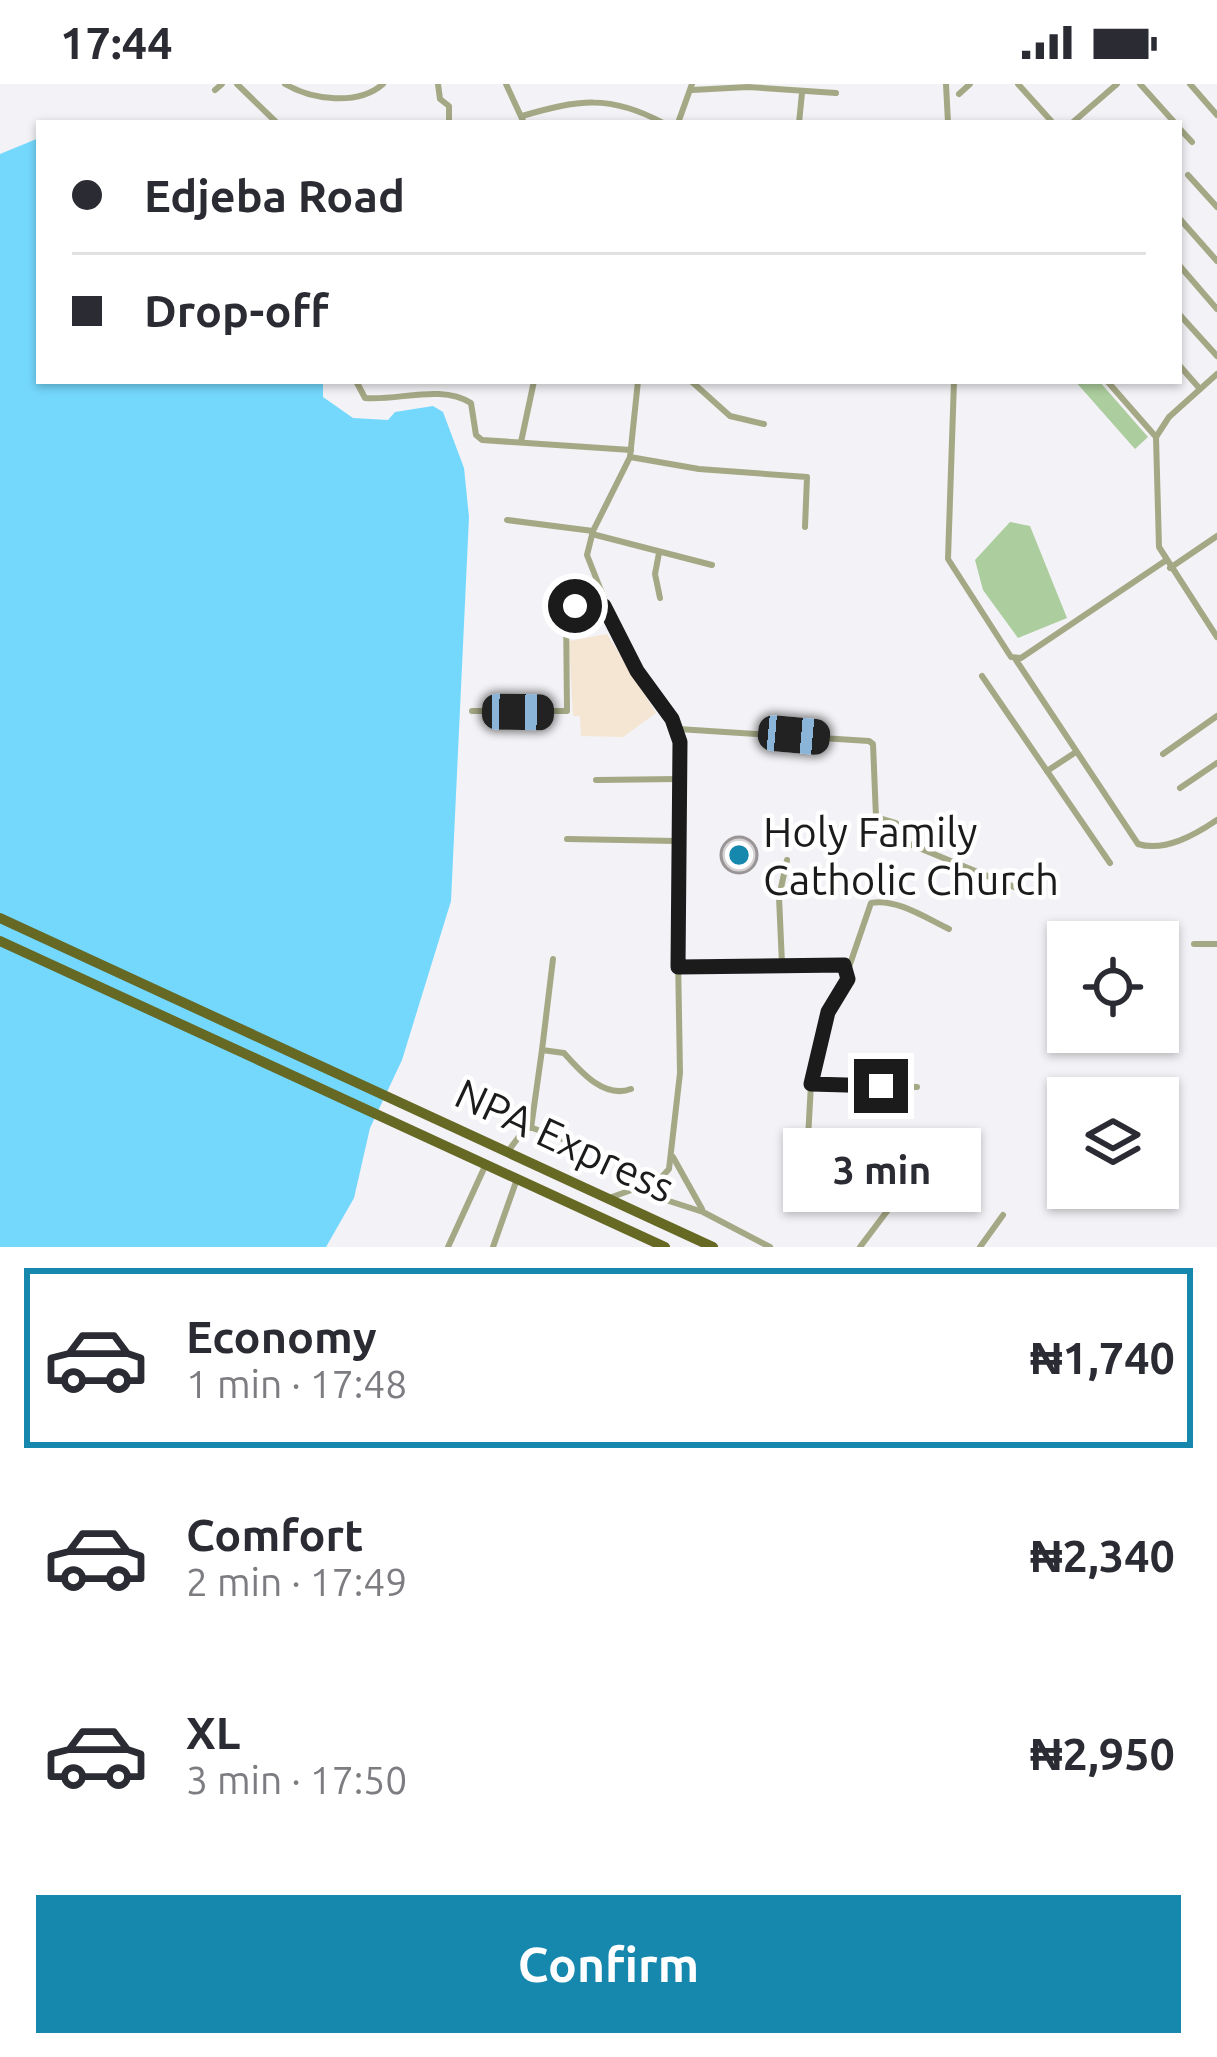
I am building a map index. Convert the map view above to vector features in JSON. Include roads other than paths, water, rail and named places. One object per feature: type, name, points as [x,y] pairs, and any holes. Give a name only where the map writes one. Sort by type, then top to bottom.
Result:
[{"type":"main road","name":"NPA Express","points":[[0,918],[713,1247]]},
{"type":"main road","name":"NPA Express","points":[[0,941],[665,1247]]},
{"type":"street","points":[[238,84],[274,120]]},
{"type":"street","points":[[285,84],[314,96],[345,98],[367,96],[383,84]]},
{"type":"street","points":[[438,84],[449,120]]},
{"type":"street","points":[[506,84],[523,119],[578,100],[623,106],[656,120]]},
{"type":"street","points":[[946,84],[948,120]]},
{"type":"street","points":[[959,94],[970,84]]},
{"type":"street","points":[[1018,84],[1050,120]]},
{"type":"street","points":[[1102,84],[1108,92]]},
{"type":"street","points":[[1075,120],[1118,84]]},
{"type":"street","points":[[1140,84],[1172,120]]},
{"type":"street","points":[[1190,84],[1217,115]]},
{"type":"street","points":[[679,120],[692,87],[836,93]]},
{"type":"street","points":[[797,89],[799,120]]},
{"type":"street","points":[[1082,114],[1087,120]]},
{"type":"street","points":[[1182,131],[1192,142]]},
{"type":"street","points":[[1188,175],[1217,207]]},
{"type":"street","points":[[1182,221],[1217,261]]},
{"type":"street","points":[[1182,269],[1217,309]]},
{"type":"street","points":[[1182,317],[1217,356]]},
{"type":"street","points":[[1182,368],[1200,389]]},
{"type":"street","points":[[1217,374],[1169,417],[1156,437],[1157,541],[1167,564],[1217,637]]},
{"type":"street","points":[[358,384],[365,398],[393,400],[420,394],[463,398],[471,404],[478,438],[630,454],[699,469],[807,477],[805,527]]},
{"type":"street","points":[[521,443],[533,384]]},
{"type":"street","points":[[612,1197],[659,1180],[673,1156],[680,1073],[677,729],[637,671],[588,566],[592,533],[630,454],[635,384]]},
{"type":"street","points":[[694,384],[730,416],[764,424]]},
{"type":"street","points":[[954,384],[948,559],[1138,844],[1146,847],[1186,838],[1217,820]]},
{"type":"street","points":[[1110,384],[1156,437]]},
{"type":"street","points":[[507,520],[592,533],[712,566]]},
{"type":"street","points":[[1016,660],[1217,536]]},
{"type":"street","points":[[659,553],[655,574],[660,598]]},
{"type":"street","points":[[472,711],[567,711],[566,610],[604,606]]},
{"type":"street","points":[[1208,623],[1217,618]]},
{"type":"street","points":[[982,676],[1110,863]]},
{"type":"street","points":[[1163,754],[1217,716]]},
{"type":"street","points":[[677,729],[868,741],[873,744],[876,817],[896,823],[902,841],[1018,889]]},
{"type":"street","points":[[1047,771],[1076,752]]},
{"type":"street","points":[[1180,788],[1217,763]]},
{"type":"street","points":[[596,780],[679,778]]},
{"type":"street","points":[[567,839],[676,841]]},
{"type":"street","points":[[782,964],[779,897],[787,860]]},
{"type":"street","points":[[808,1138],[811,1084],[828,1012],[848,979],[871,903],[879,900],[902,907],[949,929]]},
{"type":"street","points":[[1194,944],[1217,944]]},
{"type":"street","points":[[509,1150],[514,1138],[531,1127],[553,959]]},
{"type":"street","points":[[678,967],[844,965],[848,970]]},
{"type":"street","points":[[542,1050],[564,1053],[585,1077],[613,1092],[631,1089]]},
{"type":"street","points":[[811,1084],[917,1087]]},
{"type":"street","points":[[531,1127],[598,1152]]},
{"type":"street","points":[[673,1156],[703,1212]]},
{"type":"street","points":[[448,1247],[486,1164]]},
{"type":"street","points":[[493,1247],[517,1178]]},
{"type":"street","points":[[635,1190],[703,1212],[770,1247]]},
{"type":"street","points":[[860,1247],[894,1202]]},
{"type":"street","points":[[980,1247],[1003,1216]]},
{"type":"water","points":[[36,139],[36,384],[323,384],[323,397],[353,418],[388,420],[395,412],[433,406],[443,412],[464,468],[469,517],[451,901],[402,1060],[370,1128],[354,1198],[326,1247],[0,1247],[0,154]]},
{"type":"place","name":"Holy Family Catholic Church","points":[[739,855]]}]
